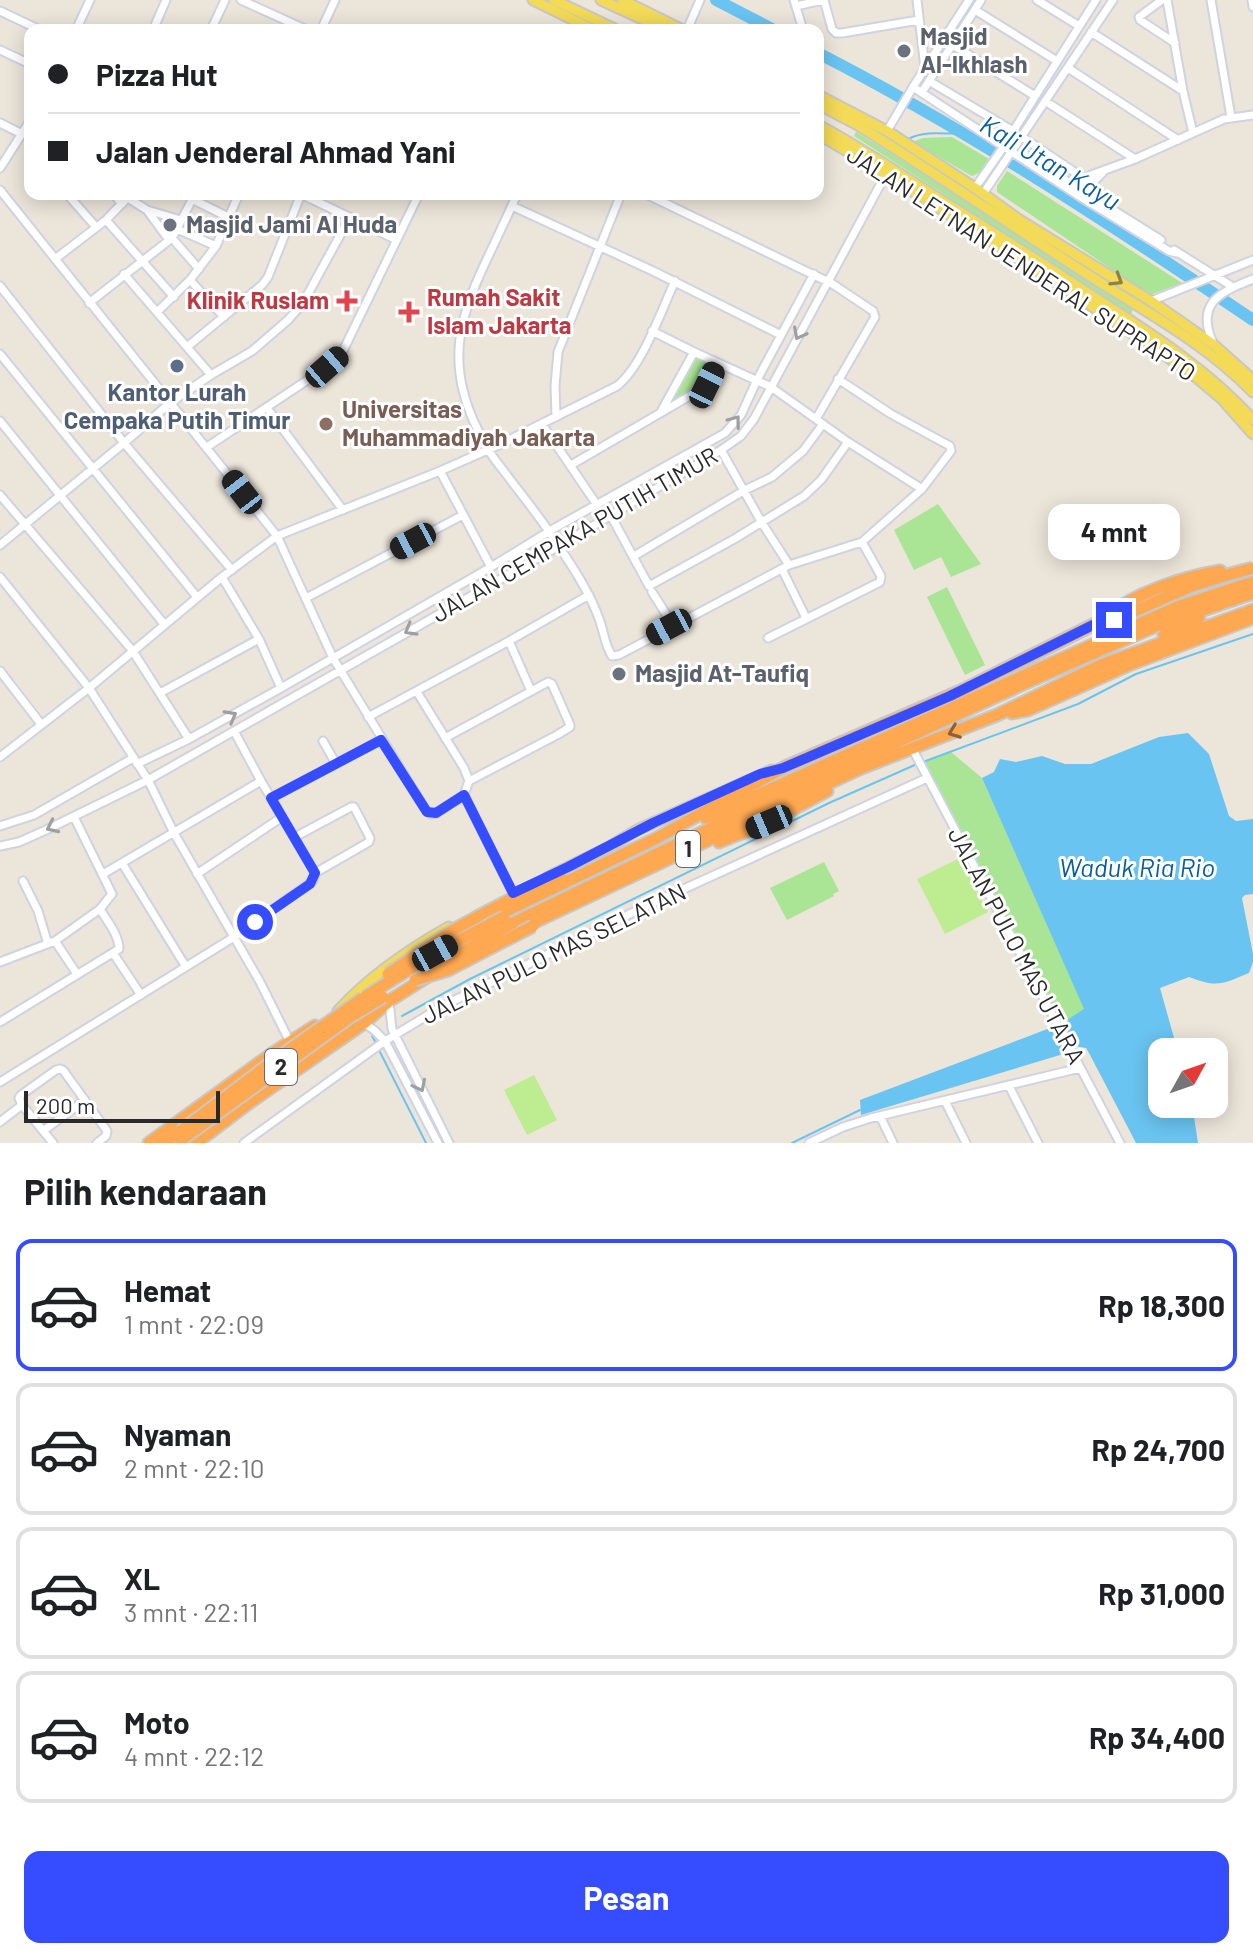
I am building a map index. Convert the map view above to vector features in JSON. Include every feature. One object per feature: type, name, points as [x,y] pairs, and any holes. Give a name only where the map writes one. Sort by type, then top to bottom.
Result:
[{"type":"highway","name":"1","points":[[149,1143],[290,1042],[433,950],[535,896],[657,838],[779,769],[950,696],[1101,621],[1114,620],[1192,586],[1250,569]]},
{"type":"highway","name":"1","points":[[1016,664],[1026,666],[1250,569]]},
{"type":"highway","points":[[1101,621],[1125,605],[1192,576],[1250,569]]},
{"type":"highway","name":"2","points":[[164,1143],[365,997],[467,936],[576,879],[758,793],[1177,607],[1253,582]]},
{"type":"highway","name":"2","points":[[177,1143],[350,1017],[513,923],[1021,685],[1156,626],[1253,593]]},
{"type":"highway","name":"1","points":[[196,1143],[246,1105],[369,1026],[389,1001],[444,967],[859,769],[913,751],[997,715],[1200,617],[1253,600]]},
{"type":"highway","name":"1","points":[[1101,665],[1253,610]]},
{"type":"highway","points":[[997,715],[1028,710],[1131,664],[1253,618]]},
{"type":"highway","points":[[415,980],[448,970],[533,926],[687,855],[769,822],[868,767]]},
{"type":"highway","points":[[365,997],[377,982],[455,929],[523,893],[666,829],[779,769]]},
{"type":"highway","points":[[468,931],[478,950]]},
{"type":"highway","points":[[433,950],[444,967]]},
{"type":"highway","points":[[232,1084],[246,1105]]},
{"type":"highway","name":"1","points":[[158,1143],[197,1115],[208,1101]]},
{"type":"main road","points":[[533,0],[580,24]]},
{"type":"main road","points":[[554,0],[604,24]]},
{"type":"main road","points":[[601,0],[653,24]]},
{"type":"main road","points":[[622,0],[672,24]]},
{"type":"main road","name":"JALAN LETNAN JENDERAL SUPRAPTO","points":[[824,106],[887,131],[907,151],[1088,275],[1192,341],[1253,392]]},
{"type":"main road","name":"JALAN LETNAN JENDERAL SUPRAPTO","points":[[824,107],[979,191],[1018,219],[1151,301],[1214,345],[1253,380]]},
{"type":"main road","name":"JALAN LETNAN JENDERAL SUPRAPTO","points":[[824,128],[974,220],[1175,351],[1210,378],[1253,420]]},
{"type":"main road","name":"JALAN LETNAN JENDERAL SUPRAPTO","points":[[824,138],[980,234],[1190,372],[1221,398],[1253,434]]},
{"type":"main road","points":[[974,220],[980,234]]},
{"type":"main road","name":"1","points":[[338,1011],[359,989],[431,937],[653,823],[779,769]]},
{"type":"street","points":[[79,24],[90,0]]},
{"type":"street","points":[[156,24],[166,0]]},
{"type":"street","points":[[214,24],[225,0]]},
{"type":"street","points":[[241,0],[294,24]]},
{"type":"street","points":[[324,24],[335,0]]},
{"type":"street","points":[[801,24],[795,3],[824,0],[836,33],[919,20]]},
{"type":"street","points":[[917,0],[925,68]]},
{"type":"street","points":[[887,131],[969,0]]},
{"type":"street","points":[[922,92],[981,0]]},
{"type":"street","points":[[1037,0],[1079,26]]},
{"type":"street","points":[[979,191],[1002,146],[1096,0]]},
{"type":"street","points":[[979,191],[1000,171],[1113,0]]},
{"type":"street","points":[[1175,43],[1139,17],[1165,0],[1175,43],[1183,91],[1193,133]]},
{"type":"street","points":[[1211,0],[1231,117]]},
{"type":"street","points":[[1252,0],[1253,7]]},
{"type":"street","points":[[688,24],[700,2]]},
{"type":"street","points":[[975,10],[1057,61]]},
{"type":"street","points":[[0,11],[27,24]]},
{"type":"street","points":[[1091,32],[1183,91]]},
{"type":"street","points":[[953,45],[1035,96]]},
{"type":"street","points":[[1066,46],[1077,53]]},
{"type":"street","points":[[0,50],[24,61]]},
{"type":"street","points":[[1068,68],[1178,140]]},
{"type":"street","points":[[929,81],[1013,131]]},
{"type":"street","points":[[913,87],[1002,146],[1172,248],[1230,288]]},
{"type":"street","points":[[1045,101],[1135,159]]},
{"type":"street","points":[[1073,188],[1085,179],[1231,117],[1253,115]]},
{"type":"street","points":[[0,123],[22,134]]},
{"type":"street","points":[[0,168],[24,131]]},
{"type":"street","points":[[1022,137],[1085,179]]},
{"type":"street","points":[[1082,194],[1105,171]]},
{"type":"street","name":"JALAN CEMPAKA PUTIH TIMUR","points":[[0,846],[19,842],[74,817],[234,731],[336,664],[558,545],[741,436],[754,419],[764,383],[821,278],[886,174]]},
{"type":"street","points":[[0,190],[277,536],[336,664],[427,812],[436,813],[464,795],[469,781],[417,692]]},
{"type":"street","points":[[72,200],[96,227]]},
{"type":"street","points":[[55,259],[106,220],[126,200]]},
{"type":"street","points":[[133,200],[147,210],[199,269]]},
{"type":"street","points":[[89,303],[170,239],[191,200]]},
{"type":"street","points":[[200,200],[228,217]]},
{"type":"street","points":[[157,312],[190,280],[216,246],[236,200]]},
{"type":"street","points":[[187,347],[262,285],[299,200]]},
{"type":"street","points":[[314,200],[397,240]]},
{"type":"street","points":[[207,447],[341,355],[416,200]]},
{"type":"street","points":[[514,200],[482,267],[459,334],[459,371],[466,402],[489,450],[550,533],[589,595],[610,655],[614,656],[785,567],[862,542],[922,489],[951,451],[950,446],[891,414],[838,379]]},
{"type":"street","points":[[556,417],[558,352],[619,200]]},
{"type":"street","points":[[634,556],[772,477],[803,451],[838,379],[875,316],[870,309],[821,278],[658,200]]},
{"type":"street","points":[[512,206],[675,281],[781,335]]},
{"type":"street","points":[[147,210],[181,220]]},
{"type":"street","points":[[0,545],[170,403],[252,351],[288,320],[303,303],[350,217]]},
{"type":"street","points":[[106,220],[174,297]]},
{"type":"street","points":[[177,229],[216,246]]},
{"type":"street","points":[[1151,301],[1253,260]]},
{"type":"street","points":[[124,274],[211,375]]},
{"type":"street","points":[[0,826],[34,815],[189,739],[281,688],[336,664],[491,567],[725,433],[764,383],[781,335],[821,278]]},
{"type":"street","points":[[1214,345],[1206,321],[1208,308],[1230,288],[1253,279]]},
{"type":"street","points":[[190,280],[224,317]]},
{"type":"street","points":[[1,755],[277,536],[489,450],[617,386],[634,367],[675,281]]},
{"type":"street","points":[[0,286],[124,443],[232,570]]},
{"type":"street","points":[[652,331],[764,383],[922,489]]},
{"type":"street","points":[[661,412],[694,352]]},
{"type":"street","points":[[0,354],[197,597]]},
{"type":"street","points":[[571,465],[705,387],[718,363]]},
{"type":"street","points":[[267,408],[343,510]]},
{"type":"street","points":[[0,421],[164,624]]},
{"type":"street","points":[[542,424],[597,505]]},
{"type":"street","points":[[651,589],[812,490],[848,442]]},
{"type":"street","points":[[721,450],[785,567],[806,618]]},
{"type":"street","points":[[440,471],[491,567]]},
{"type":"street","points":[[0,495],[132,650],[189,739]]},
{"type":"street","points":[[610,514],[673,625]]},
{"type":"street","points":[[306,598],[463,515]]},
{"type":"street","points":[[768,638],[880,582],[881,576],[862,542]]},
{"type":"street","points":[[0,577],[89,688],[147,779],[290,1042]]},
{"type":"street","points":[[222,577],[259,639],[281,688]]},
{"type":"street","points":[[368,717],[589,595]]},
{"type":"street","points":[[160,693],[259,639]]},
{"type":"street","points":[[509,641],[531,691]]},
{"type":"street","points":[[0,671],[41,724]]},
{"type":"street","points":[[445,738],[548,682],[552,684],[570,727],[469,781]]},
{"type":"street","points":[[234,731],[315,873]]},
{"type":"street","points":[[271,798],[381,740]]},
{"type":"street","points":[[323,741],[336,764]]},
{"type":"street","name":"JALAN PULO MAS UTARA","points":[[913,751],[1120,1143]]},
{"type":"street","name":"JALAN PULO MAS SELATAN","points":[[244,1143],[393,1032],[563,946],[927,777]]},
{"type":"street","points":[[103,874],[261,781]]},
{"type":"street","points":[[464,795],[513,893]]},
{"type":"street","points":[[0,1082],[234,937],[310,884],[315,873],[369,842],[370,838],[353,807],[295,837]]},
{"type":"street","points":[[0,962],[52,943],[100,909],[112,894],[74,817]]},
{"type":"street","points":[[197,874],[282,817]]},
{"type":"street","points":[[122,863],[186,967]]},
{"type":"street","points":[[23,881],[52,943],[77,974]]},
{"type":"street","points":[[0,1022],[120,946],[100,909]]},
{"type":"street","points":[[113,953],[141,995]]},
{"type":"street","points":[[389,1001],[393,1032],[449,1143]]},
{"type":"street","points":[[369,1026],[383,1039],[438,1143]]},
{"type":"street","points":[[809,1143],[843,1127],[880,1116],[1009,1086],[1078,1064]]},
{"type":"street","points":[[53,1143],[19,1098],[60,1069],[107,1131],[106,1136],[97,1143]]},
{"type":"street","points":[[1009,1086],[1038,1143]]},
{"type":"street","points":[[43,1131],[85,1100]]},
{"type":"street","points":[[945,1101],[966,1143]]},
{"type":"street","points":[[0,1122],[22,1105]]},
{"type":"street","points":[[880,1116],[893,1143]]},
{"type":"green space","points":[[856,132],[1133,309],[1131,315],[854,136]]},
{"type":"green space","points":[[952,137],[989,159],[981,172],[972,176],[913,142],[923,138]]},
{"type":"green space","points":[[1007,171],[1182,283],[1150,295],[997,192],[997,186]]},
{"type":"green space","points":[[695,356],[713,365],[704,382],[670,403]]},
{"type":"green space","points":[[938,504],[981,564],[951,577],[941,557],[914,570],[894,530]]},
{"type":"green space","points":[[947,587],[985,665],[965,675],[927,597]]},
{"type":"green space","points":[[951,752],[982,778],[1085,1010],[1067,1025],[1065,1033],[920,764]]},
{"type":"green space","points":[[960,858],[988,912],[945,934],[917,879]]},
{"type":"green space","points":[[824,862],[839,891],[787,920],[770,888]]},
{"type":"green space","points":[[534,1075],[557,1120],[527,1135],[504,1090]]},
{"type":"water","name":"Waduk Ria Rio","points":[[1188,733],[1209,754],[1229,816],[1236,821],[1253,819],[1253,894],[1242,898],[1253,954],[1249,973],[1220,983],[1207,983],[1189,977],[1160,988],[1174,1038],[1148,1038],[1148,1118],[1194,1118],[1198,1143],[1136,1143],[1086,1048],[1074,1046],[1060,1055],[861,1115],[860,1100],[1050,1028],[1065,1032],[1067,1020],[1084,1009],[982,778],[994,772],[1000,759],[1016,762],[1042,756],[1065,764],[1091,764],[1159,737]]},
{"type":"waterway","name":"Kali Utan Kayu","points":[[716,0],[762,24]]},
{"type":"waterway","name":"Kali Utan Kayu","points":[[824,56],[985,147],[1253,320]]},
{"type":"waterway","points":[[908,139],[928,133],[964,134]]},
{"type":"waterway","points":[[923,762],[1078,704],[1136,674],[1253,634]]},
{"type":"waterway","points":[[402,1016],[470,979],[829,803],[917,764]]},
{"type":"waterway","points":[[372,1036],[376,1043]]},
{"type":"waterway","points":[[380,1052],[426,1143]]},
{"type":"waterway","points":[[792,1143],[860,1110]]},
{"type":"place","name":"Masjid Al-Ikhlash","points":[[904,51]]},
{"type":"place","name":"Masjid Jami Al Huda","points":[[170,225]]},
{"type":"place","name":"Klinik Ruslam","points":[[347,301]]},
{"type":"place","name":"Rumah Sakit Islam Jakarta","points":[[409,312]]},
{"type":"place","name":"Kantor Lurah Cempaka Putih Timur","points":[[177,366]]},
{"type":"place","name":"Universitas Muhammadiyah Jakarta","points":[[326,424]]},
{"type":"place","name":"Masjid At-Taufiq","points":[[619,674]]},
{"type":"route","points":[[255,922],[310,884],[315,876],[271,798],[381,740],[427,812],[436,813],[464,795],[513,893],[609,847],[637,830],[760,774],[783,768],[877,728],[963,690],[1101,621],[1114,620]]}]
